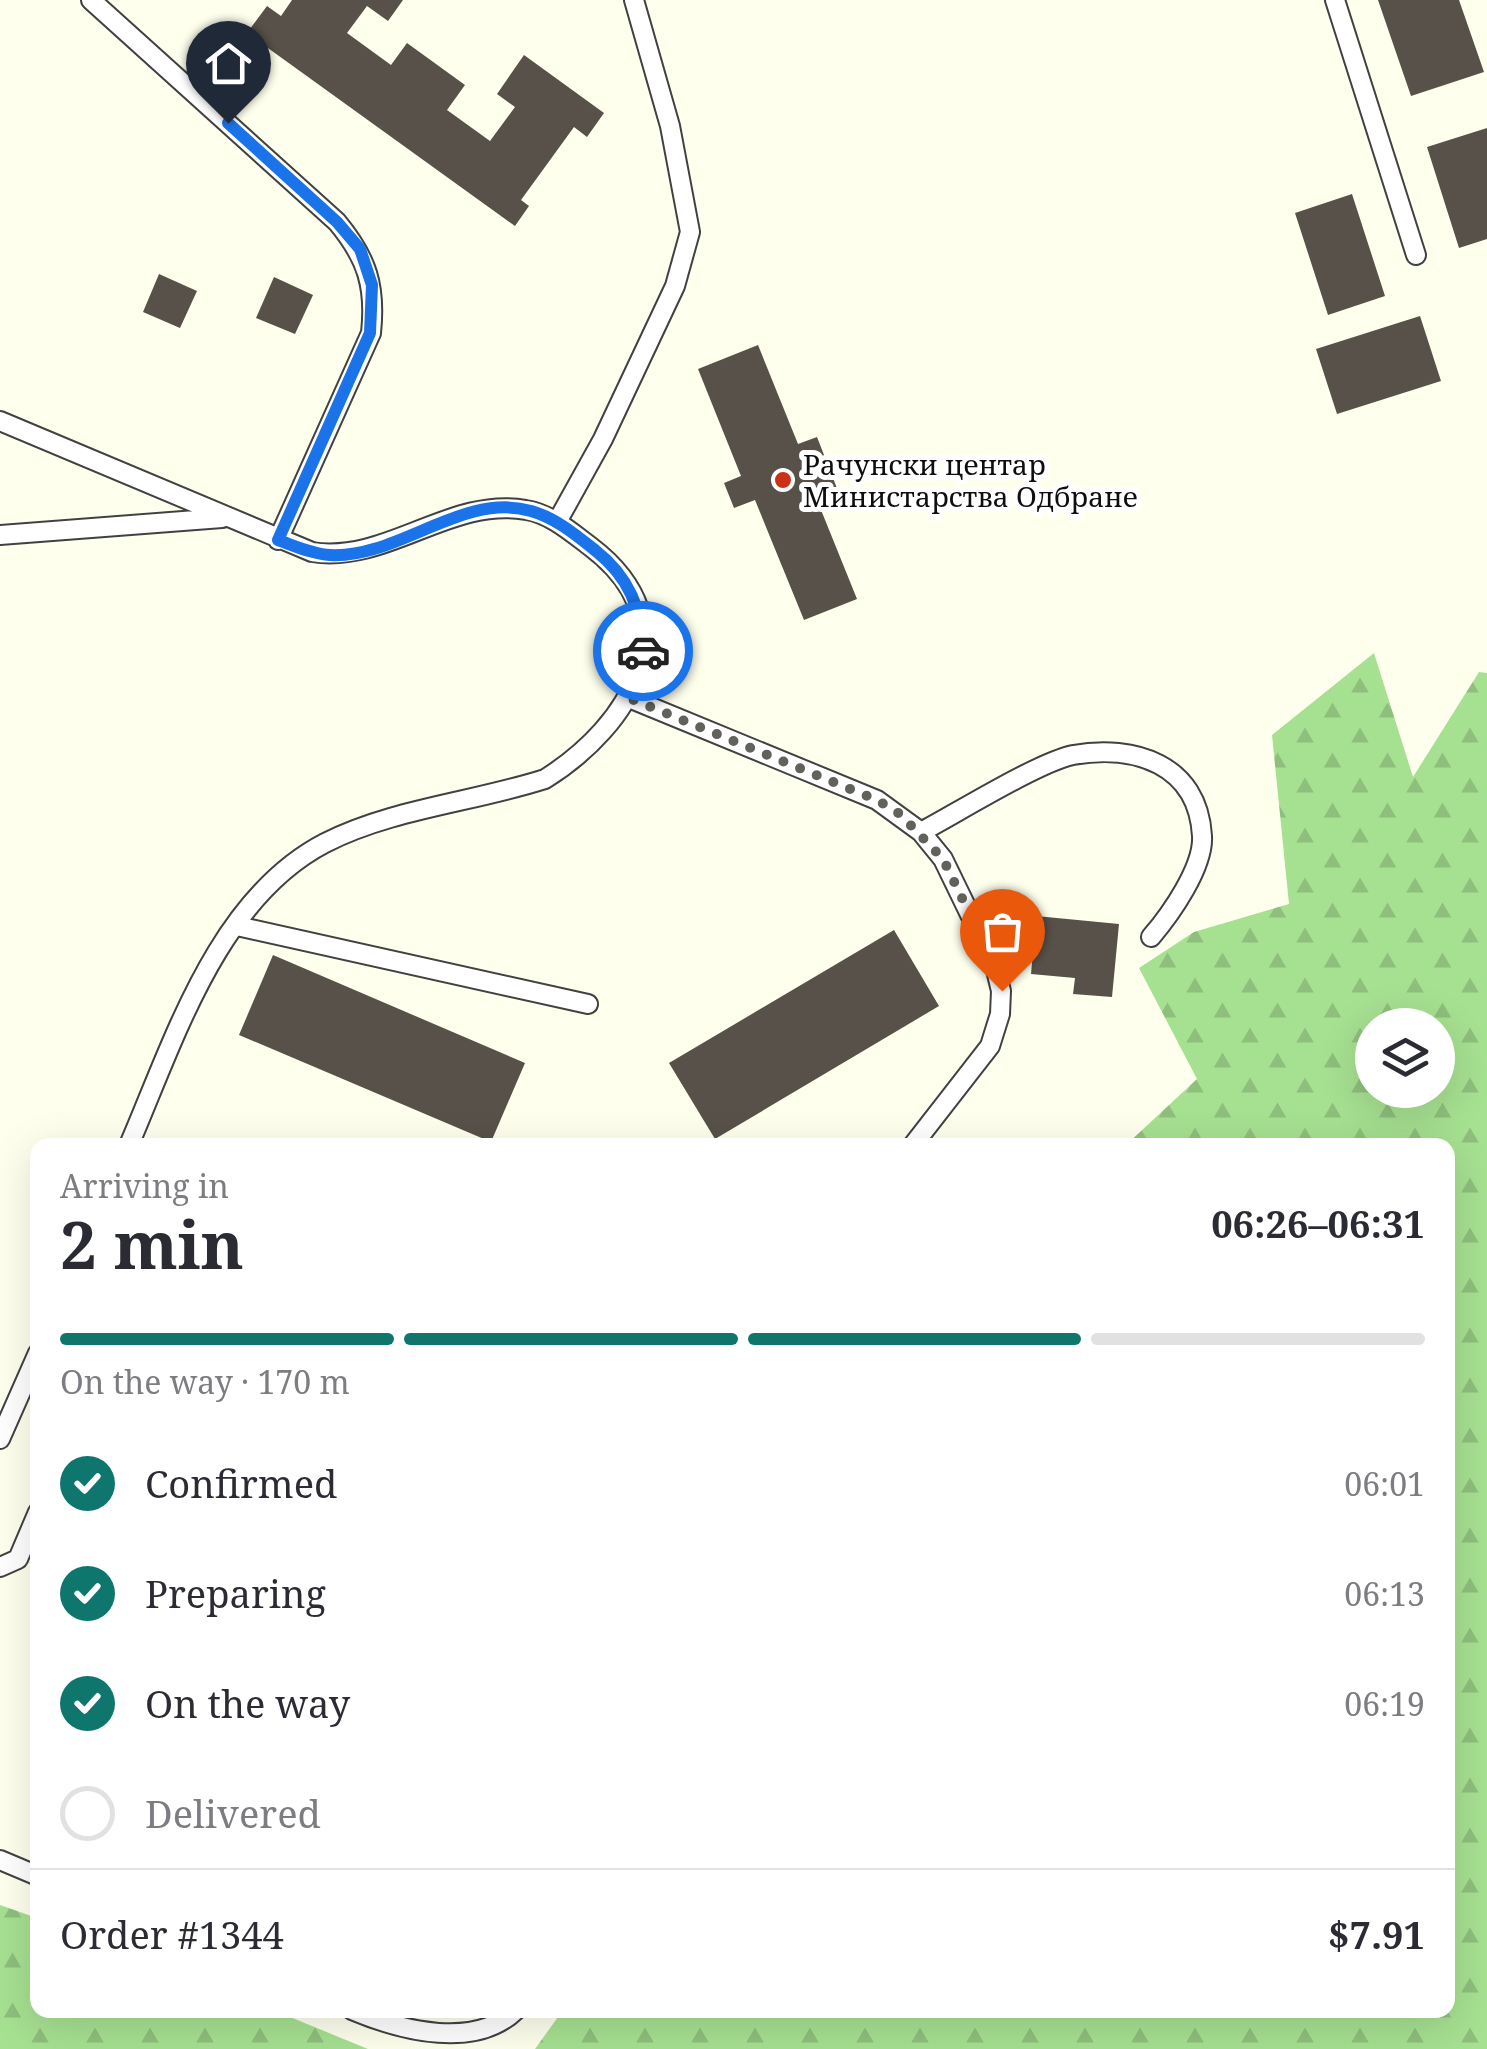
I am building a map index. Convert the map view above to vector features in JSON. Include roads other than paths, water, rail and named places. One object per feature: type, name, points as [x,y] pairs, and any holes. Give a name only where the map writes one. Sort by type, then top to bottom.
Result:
[{"type":"lane","points":[[90,0],[337,222],[369,268],[374,305],[370,333],[278,540]]},
{"type":"lane","points":[[558,522],[604,439],[675,286],[690,232],[670,126],[634,0]]},
{"type":"lane","points":[[1335,0],[1416,255]]},
{"type":"lane","points":[[0,421],[278,540],[330,555],[390,543],[490,509],[529,510],[558,522],[616,570],[639,612],[643,654],[629,698],[575,760],[545,779],[327,842],[294,862],[237,926],[192,999],[131,1138]]},
{"type":"lane","points":[[0,535],[228,518]]},
{"type":"lane","points":[[629,698],[877,800],[922,832],[943,859],[995,966],[1002,991],[1000,1014],[990,1046],[918,1138]]},
{"type":"lane","points":[[922,832],[1067,756],[1114,749],[1144,755],[1185,783],[1203,838],[1179,904],[1151,937]]},
{"type":"lane","points":[[237,926],[588,1004]]},
{"type":"lane","points":[[0,1439],[30,1371]]},
{"type":"lane","points":[[0,1566],[18,1559],[30,1531]]},
{"type":"lane","points":[[0,1860],[30,1873]]},
{"type":"lane","points":[[371,2018],[428,2042],[463,2044],[492,2036],[509,2018]]},
{"type":"place","name":"Рачунски центар Министарства Одбране","points":[[783,480]]}]
